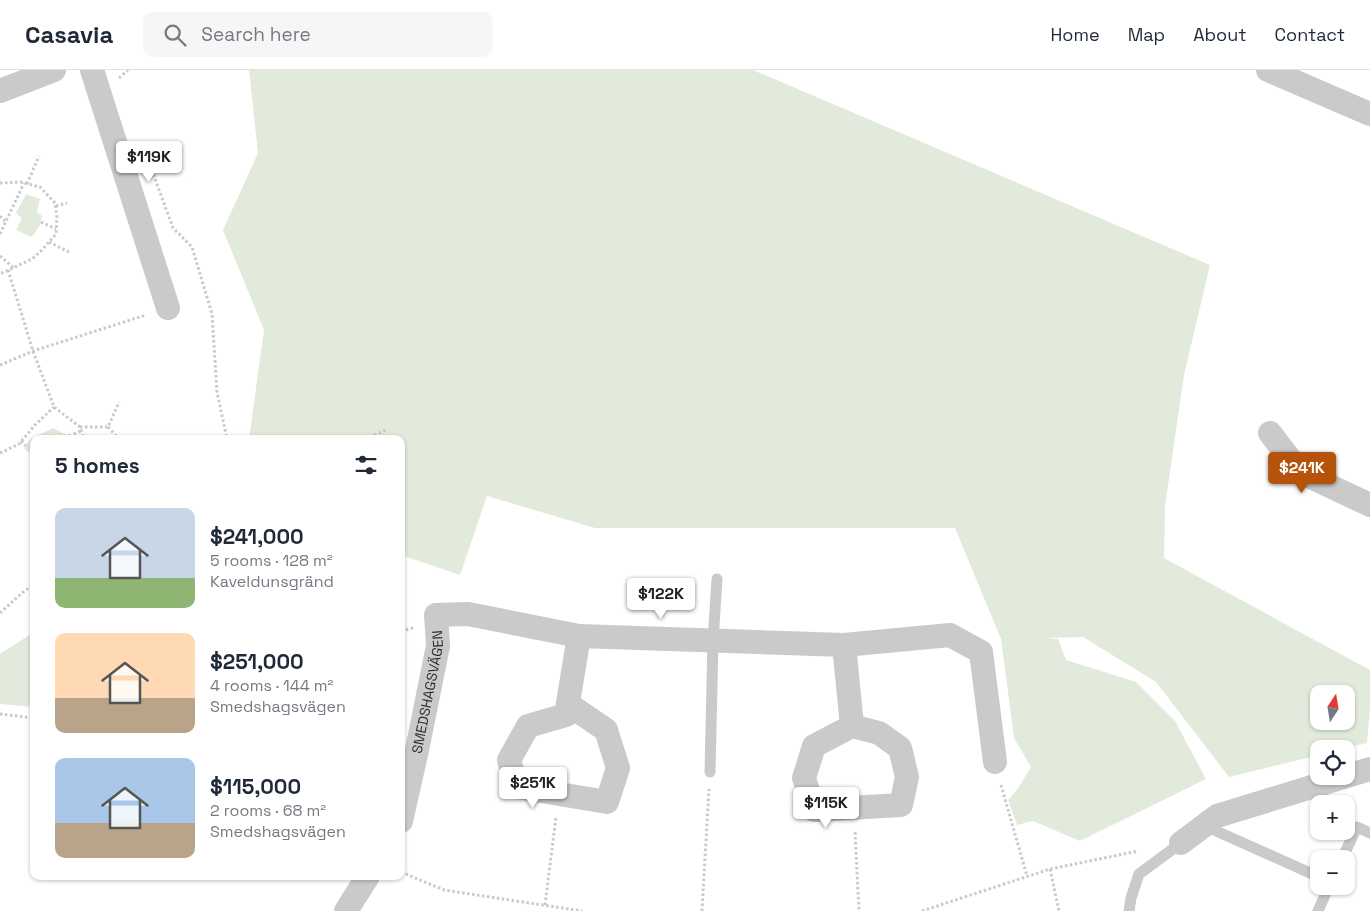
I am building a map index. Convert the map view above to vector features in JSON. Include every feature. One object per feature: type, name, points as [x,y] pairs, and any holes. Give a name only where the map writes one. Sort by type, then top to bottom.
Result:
[{"type":"street","points":[[0,91],[54,70]]},
{"type":"street","points":[[92,70],[168,308]]},
{"type":"street","points":[[1268,70],[1370,114]]},
{"type":"street","points":[[1270,433],[1300,472],[1370,506]]},
{"type":"street","name":"SMEDSHAGSVÄGEN","points":[[405,803],[438,646],[436,615],[468,614],[579,636],[844,645],[950,635],[980,652],[995,762]]},
{"type":"street","points":[[568,704],[606,730],[618,768],[607,802],[517,787],[509,760],[528,726],[566,715],[579,636]]},
{"type":"street","points":[[844,645],[852,726]]},
{"type":"street","points":[[852,726],[880,733],[900,748],[907,777],[901,805],[814,810],[804,778],[814,746],[852,726]]},
{"type":"street","points":[[1181,843],[1217,816],[1370,769]]},
{"type":"street","points":[[346,911],[365,880]]},
{"type":"lane","points":[[710,772],[713,641],[718,579]]},
{"type":"lane","points":[[1204,826],[1310,872]]},
{"type":"lane","points":[[1346,850],[1357,828],[1370,833]]},
{"type":"lane","points":[[1129,911],[1131,898],[1140,874],[1181,843]]},
{"type":"lane","points":[[1318,911],[1325,895]]},
{"type":"path","points":[[118,79],[128,70]]},
{"type":"path","points":[[0,234],[39,156]]},
{"type":"path","points":[[149,163],[173,228],[192,247],[212,314],[217,392],[226,435]]},
{"type":"path","points":[[0,183],[26,183],[40,187],[55,203],[57,218],[56,234],[32,259],[0,274]]},
{"type":"path","points":[[14,203],[20,206]]},
{"type":"path","points":[[56,206],[67,203]]},
{"type":"path","points":[[0,216],[5,221]]},
{"type":"path","points":[[41,222],[56,229]]},
{"type":"path","points":[[49,242],[69,252]]},
{"type":"path","points":[[0,256],[14,268]]},
{"type":"path","points":[[8,270],[32,351],[54,407],[81,429],[83,435]]},
{"type":"path","points":[[0,366],[32,351],[168,308]]},
{"type":"path","points":[[108,427],[119,402]]},
{"type":"path","points":[[0,453],[19,444],[54,407]]},
{"type":"path","points":[[71,435],[81,429],[108,427]]},
{"type":"path","points":[[108,427],[115,435]]},
{"type":"path","points":[[375,435],[388,430]]},
{"type":"path","points":[[21,441],[26,446]]},
{"type":"path","points":[[0,613],[30,587]]},
{"type":"path","points":[[0,714],[30,718]]},
{"type":"path","points":[[995,762],[1027,876]]},
{"type":"path","points":[[702,911],[710,772]]},
{"type":"path","points":[[545,905],[559,794]]},
{"type":"path","points":[[854,808],[859,911]]},
{"type":"path","points":[[922,911],[1050,869],[1143,850]]},
{"type":"path","points":[[1050,869],[1059,911]]},
{"type":"path","points":[[405,874],[444,890],[582,911]]},
{"type":"green space","points":[[249,70],[753,70],[1210,265],[1184,375],[1165,506],[1164,558],[1370,670],[1370,708],[1367,743],[1355,746],[1355,740],[1310,740],[1310,757],[1229,777],[1156,682],[1083,637],[1045,638],[1058,639],[1066,660],[1136,682],[1175,721],[1206,779],[1080,841],[1033,821],[1017,825],[1008,800],[1017,790],[1031,767],[1014,738],[1001,639],[955,528],[595,528],[487,496],[460,575],[405,556],[405,435],[250,435],[264,330],[223,230],[258,153]]},
{"type":"green space","points":[[26,194],[40,199],[37,212],[42,216],[40,225],[32,237],[16,230],[22,218],[16,213]]},
{"type":"green space","points":[[53,428],[67,435],[39,435]]},
{"type":"green space","points":[[30,440],[30,453],[24,449]]},
{"type":"green space","points":[[30,635],[30,707],[0,704],[0,654]]}]
